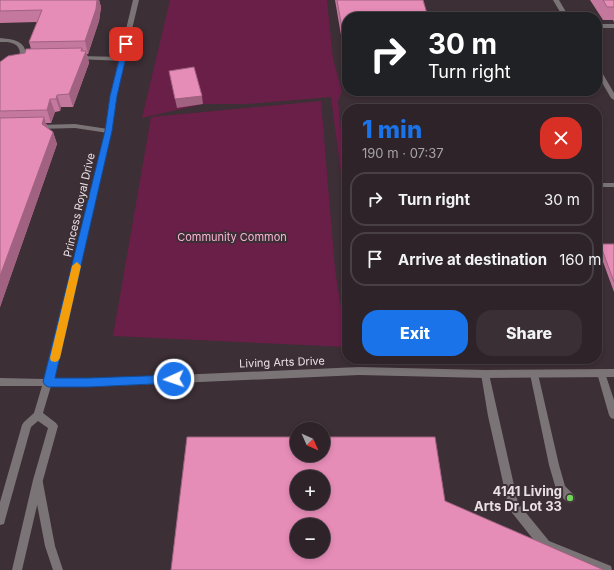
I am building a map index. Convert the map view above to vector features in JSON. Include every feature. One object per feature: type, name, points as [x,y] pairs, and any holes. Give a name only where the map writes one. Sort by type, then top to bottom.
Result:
[{"type":"street","name":"Princess Royal Drive","points":[[0,520],[27,426],[38,414],[48,382],[108,131],[113,96],[136,0]]},
{"type":"street","points":[[556,0],[563,12]]},
{"type":"street","points":[[602,26],[614,26]]},
{"type":"street","points":[[0,40],[14,42],[20,45],[23,49],[23,58],[0,69]]},
{"type":"street","points":[[72,58],[95,57],[123,59]]},
{"type":"street","points":[[602,78],[614,98]]},
{"type":"street","points":[[30,127],[75,126],[108,131]]},
{"type":"street","points":[[602,185],[614,185]]},
{"type":"street","name":"Living Arts Drive","points":[[0,382],[88,383],[359,371],[485,374],[614,373]]},
{"type":"street","points":[[601,373],[614,415]]},
{"type":"street","points":[[485,374],[513,504],[545,545],[607,570]]},
{"type":"street","points":[[534,374],[554,466],[561,489],[570,498]]},
{"type":"street","points":[[17,570],[38,480],[53,426],[38,414]]},
{"type":"street","points":[[38,480],[50,546],[58,570]]},
{"type":"green space","points":[[170,0],[327,0],[333,59],[342,91],[338,101],[342,139],[342,182],[331,97],[247,104],[203,104],[142,118]]},
{"type":"green space","name":"Community Common","points":[[321,101],[335,269],[342,314],[342,347],[113,336],[151,117]]},
{"type":"building","points":[[0,0],[97,0],[96,9],[85,41],[29,42],[42,10],[0,11]]},
{"type":"building","points":[[337,0],[423,0],[427,12],[342,12],[342,28]]},
{"type":"building","points":[[603,0],[614,0],[614,7],[607,7]]},
{"type":"building","points":[[82,48],[81,51],[86,51],[69,94],[57,95],[56,99],[50,99],[47,110],[0,111],[0,62],[8,56],[25,53],[26,49]]},
{"type":"building","points":[[194,67],[202,96],[175,99],[169,71]]},
{"type":"building","points":[[44,117],[42,124],[53,132],[0,276],[0,118]]},
{"type":"building","points":[[602,244],[614,244],[614,282],[602,249]]},
{"type":"building","points":[[187,437],[290,437],[290,462],[330,462],[330,437],[435,437],[445,501],[604,570],[171,570]]},
{"type":"slow traffic","points":[[55,358],[77,266]]},
{"type":"place","name":"4141 Living Arts Dr Lot 33","points":[[570,498]]},
{"type":"route","points":[[126,44],[113,96],[108,131],[48,382],[88,383],[174,379]]}]
